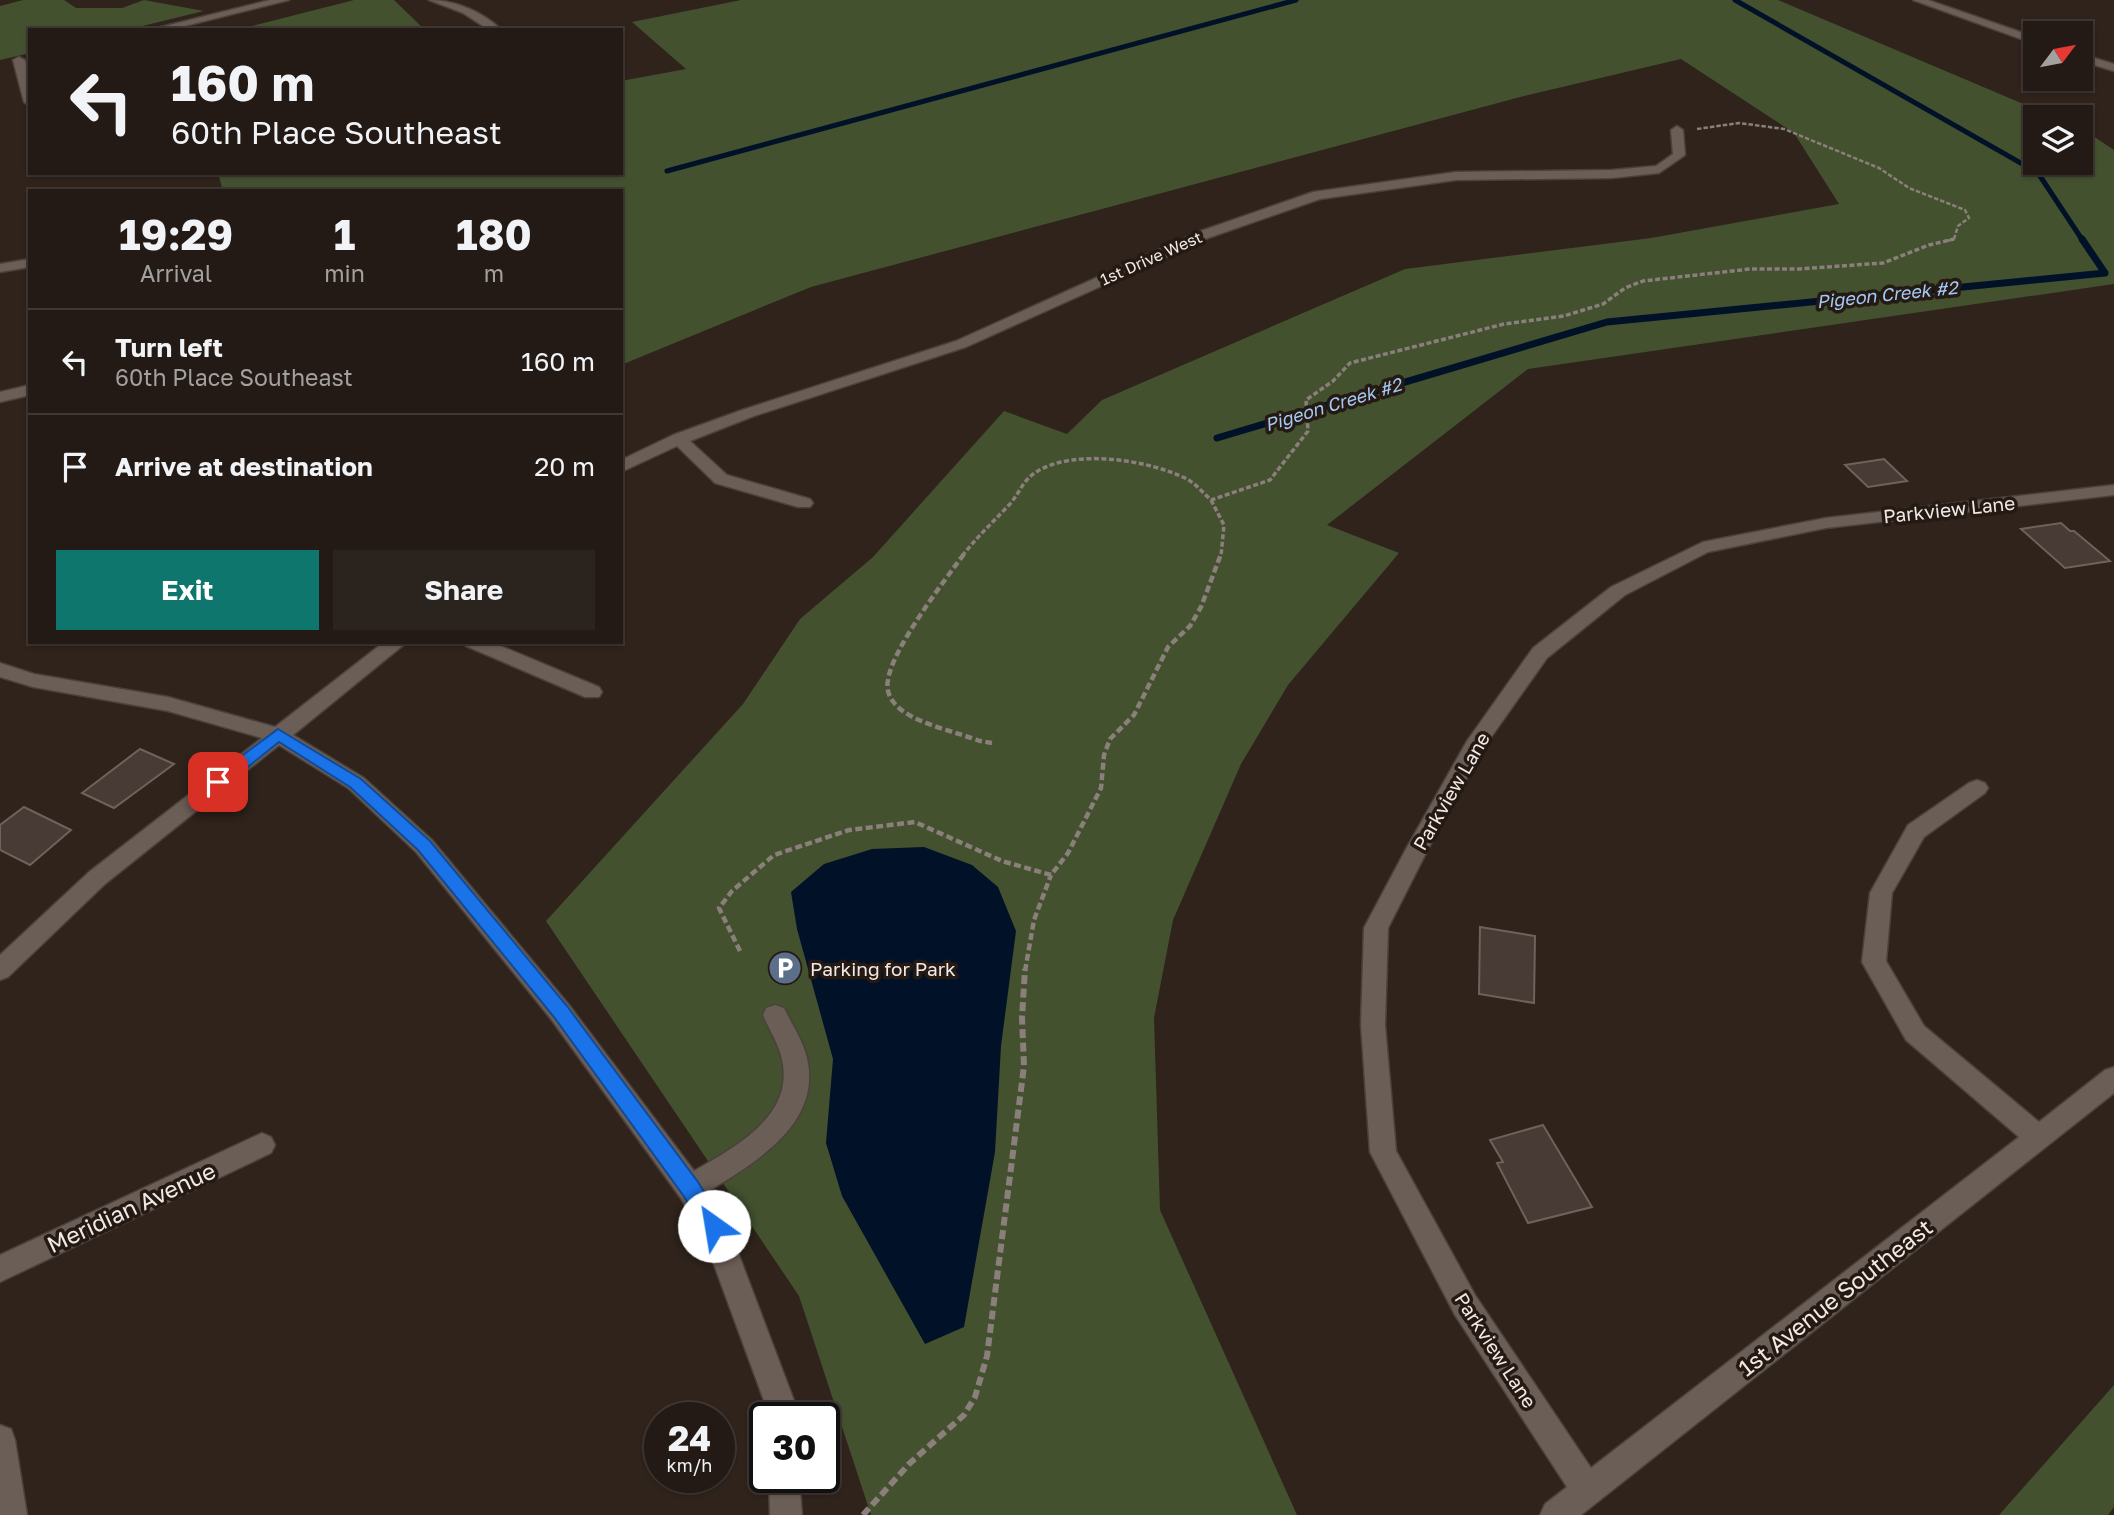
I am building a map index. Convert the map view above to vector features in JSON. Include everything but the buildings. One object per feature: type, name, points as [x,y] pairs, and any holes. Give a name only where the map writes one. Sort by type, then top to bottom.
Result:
[{"type":"street","points":[[163,28],[284,0]]},
{"type":"street","points":[[434,0],[467,12],[495,28]]},
{"type":"street","points":[[1918,0],[2023,37]]},
{"type":"street","points":[[20,60],[28,94]]},
{"type":"street","points":[[2093,61],[2114,68]]},
{"type":"street","name":"1st Drive West","points":[[623,466],[679,439],[748,413],[961,344],[1203,235],[1318,195],[1456,176],[1612,174],[1659,169],[1679,155],[1677,130]]},
{"type":"street","points":[[0,268],[28,263]]},
{"type":"street","points":[[0,397],[28,390]]},
{"type":"street","points":[[679,439],[721,479],[804,503]]},
{"type":"street","name":"Parkview Lane","points":[[1587,1490],[1465,1305],[1383,1152],[1373,1026],[1376,928],[1474,746],[1540,653],[1618,591],[1703,548],[1826,523],[2110,495]]},
{"type":"street","points":[[0,970],[97,878],[394,644]]},
{"type":"street","points":[[478,644],[592,692]]},
{"type":"street","points":[[0,670],[33,680],[168,704],[278,735],[356,783],[424,846],[560,1012],[690,1188],[714,1226],[780,1402]]},
{"type":"street","points":[[1977,788],[1916,831],[1881,893],[1874,962],[1915,1033],[2039,1138]]},
{"type":"street","points":[[690,1188],[745,1153],[775,1128],[795,1096],[796,1064],[775,1015]]},
{"type":"street","name":"1st Avenue Southeast","points":[[1556,1515],[2114,1078]]},
{"type":"street","name":"Meridian Avenue","points":[[0,1269],[262,1145]]},
{"type":"street","points":[[0,1440],[11,1515]]},
{"type":"street","points":[[785,1493],[786,1515]]},
{"type":"path","points":[[1211,500],[1270,480],[1308,431],[1306,400],[1334,381],[1338,373],[1350,363],[1504,324],[1564,316],[1603,304],[1625,288],[1643,281],[1750,269],[1799,270],[1892,261],[1929,245],[1954,239],[1958,226],[1969,218],[1965,210],[1909,188],[1880,168],[1784,129],[1739,123],[1677,130]]},
{"type":"path","points":[[863,1515],[909,1464],[964,1415],[975,1398],[987,1356],[1001,1260],[1024,1066],[1021,1035],[1030,935],[1038,902],[1051,875],[1068,853],[1101,788],[1104,755],[1111,738],[1134,715],[1168,647],[1190,626],[1201,607],[1221,558],[1224,525],[1220,513],[1211,500],[1188,480],[1146,465],[1096,458],[1059,464],[1022,482],[1013,501],[985,526],[963,554],[920,617],[893,666],[887,684],[892,700],[911,717],[961,732],[982,743],[992,743]]},
{"type":"path","points":[[740,951],[719,908],[732,891],[774,855],[849,830],[915,822],[1002,861],[1051,875]]},
{"type":"green space","points":[[23,0],[64,0],[76,8],[122,8],[144,0],[204,11],[134,28],[28,28],[28,53],[0,60],[0,6]]},
{"type":"green space","points":[[354,0],[394,0],[423,28],[244,28]]},
{"type":"green space","points":[[741,0],[1778,0],[2026,105],[2023,105],[2023,175],[2093,175],[2093,136],[2114,150],[2114,284],[1528,369],[1327,525],[1399,553],[1288,685],[1241,764],[1173,920],[1154,1018],[1160,1210],[1297,1515],[871,1515],[840,1421],[840,1402],[834,1402],[799,1296],[546,921],[743,704],[800,619],[873,557],[1004,411],[1067,434],[1102,400],[1405,269],[1651,238],[1839,204],[1794,133],[1681,59],[1524,96],[811,287],[623,364],[623,189],[222,189],[219,175],[623,175],[623,81],[686,69],[632,22]]},
{"type":"green space","points":[[2114,1385],[2114,1507],[2108,1515],[1999,1515]]},
{"type":"water","points":[[924,847],[972,865],[998,887],[1016,931],[1001,1046],[995,1152],[964,1327],[925,1344],[842,1196],[826,1143],[833,1059],[797,929],[791,892],[824,864],[872,849]]},
{"type":"waterway","points":[[667,171],[1296,0]]},
{"type":"waterway","name":"Pigeon Creek #2","points":[[1735,0],[2038,173],[2083,241]]},
{"type":"waterway","name":"Pigeon Creek #2","points":[[1217,438],[1607,322],[2105,273],[2082,239]]},
{"type":"place","name":"Parking for Park","points":[[785,968]]},
{"type":"route","points":[[218,782],[278,735],[356,783],[424,846],[560,1012],[690,1188],[714,1226]]}]
